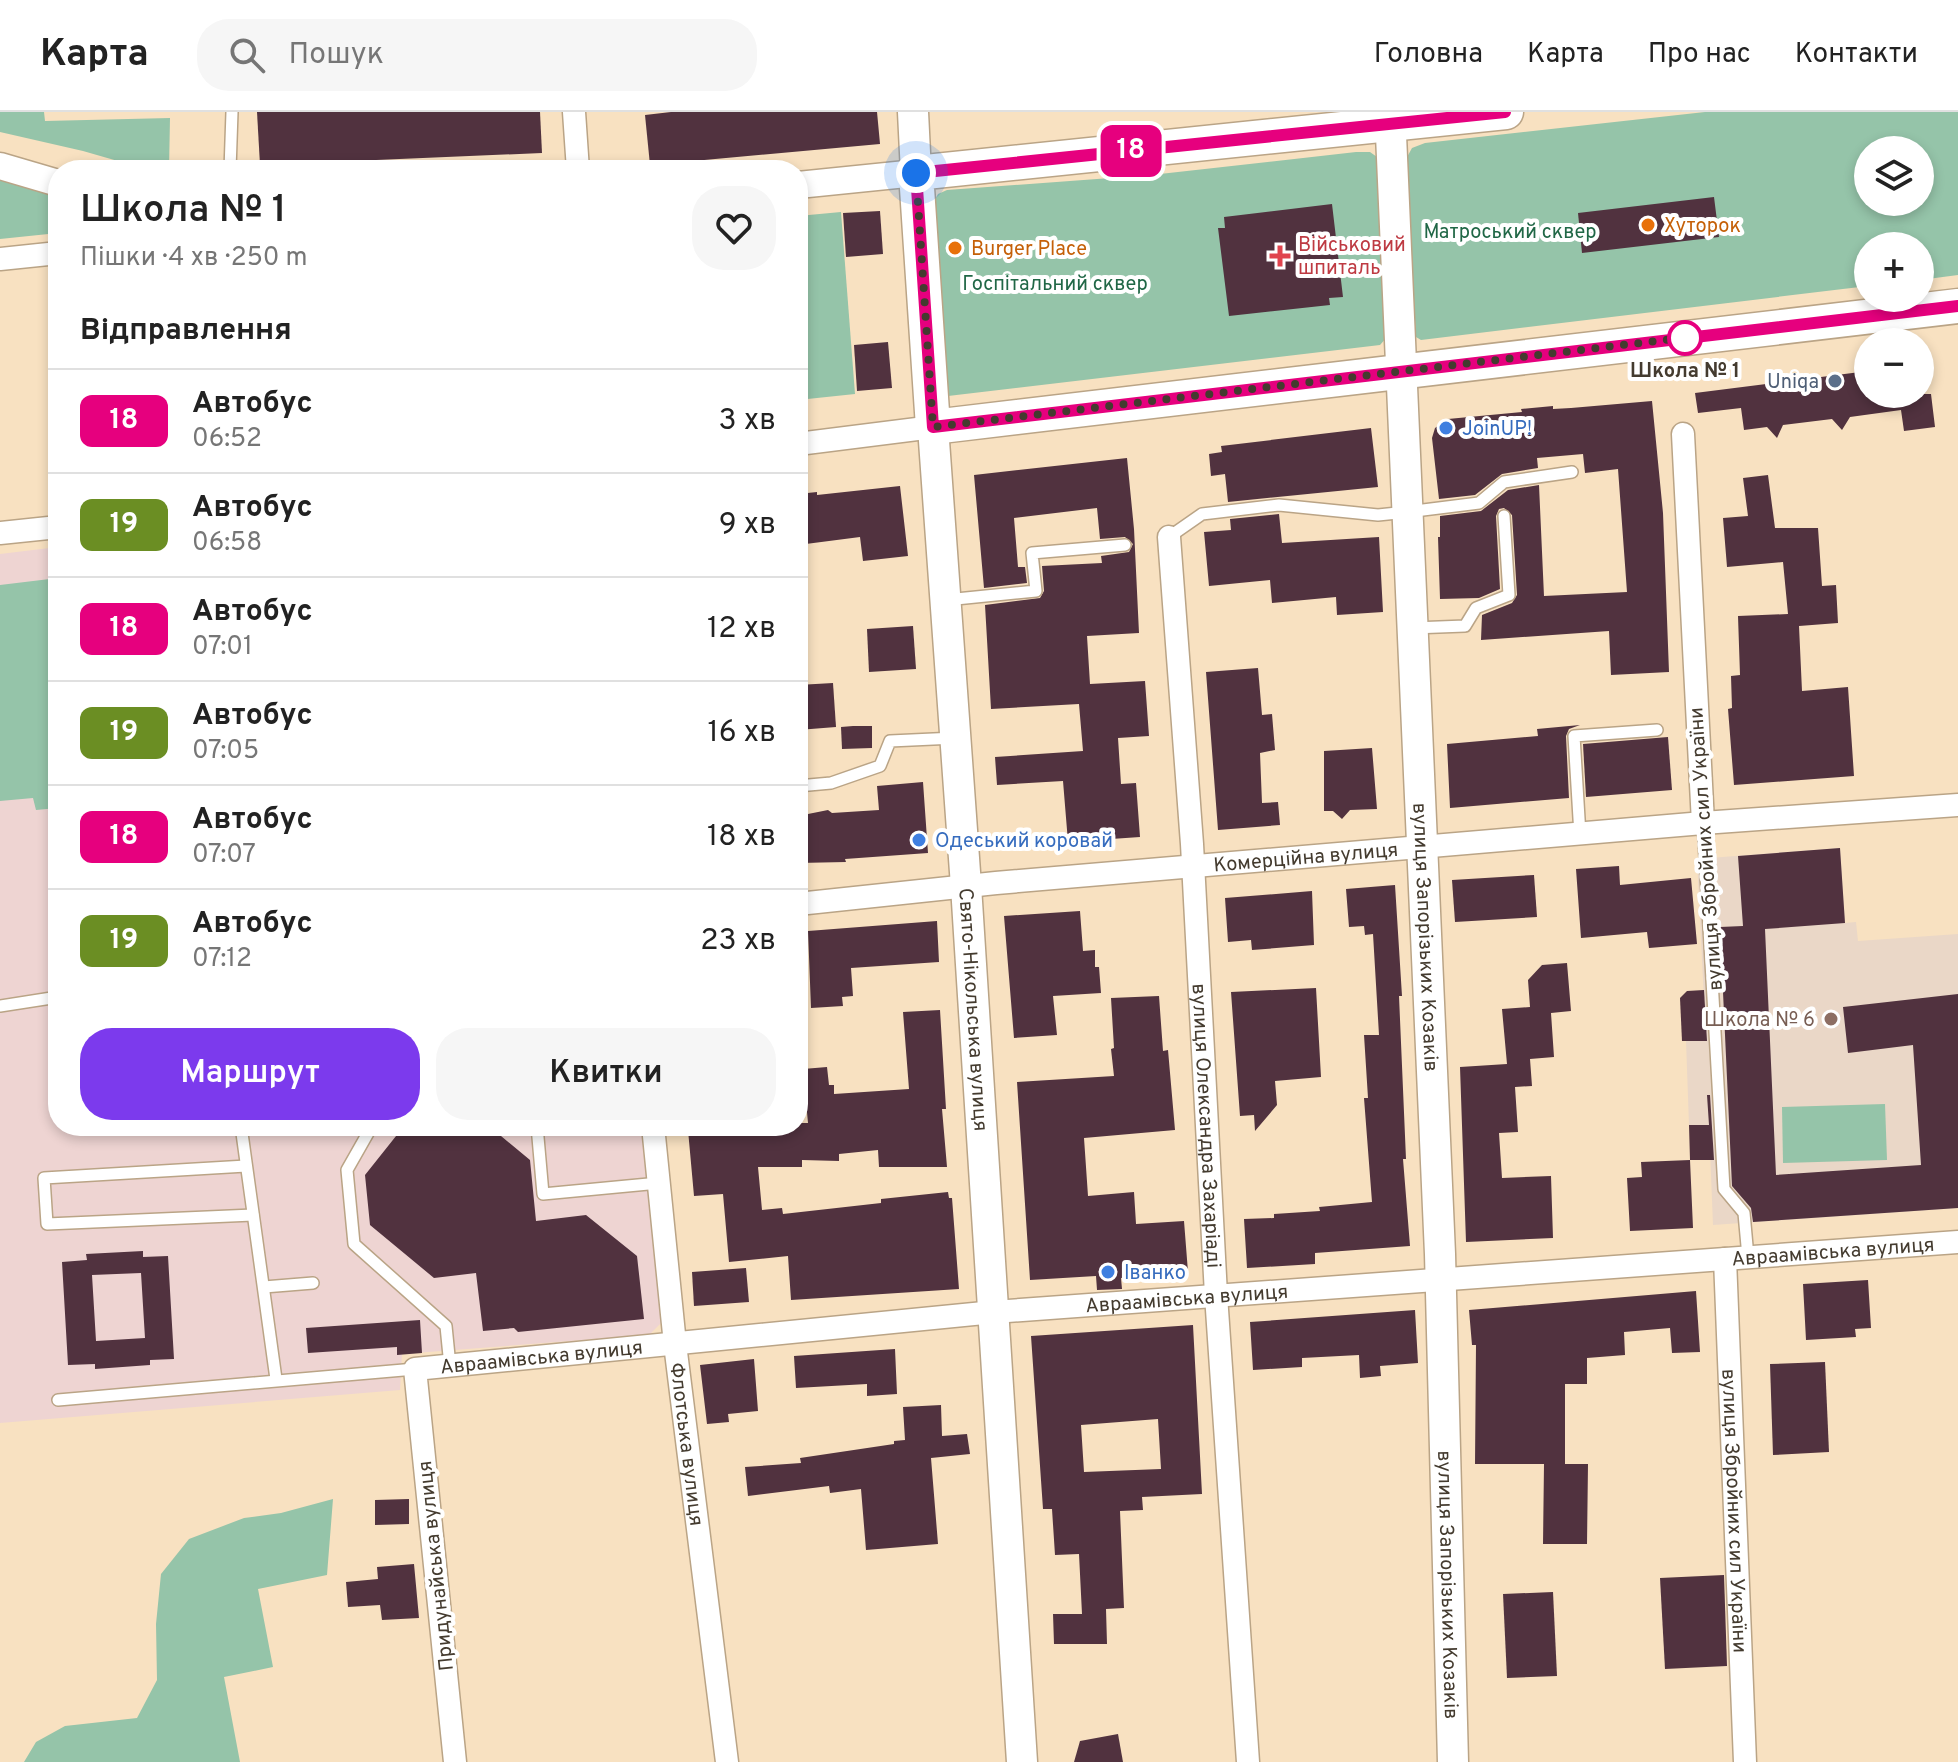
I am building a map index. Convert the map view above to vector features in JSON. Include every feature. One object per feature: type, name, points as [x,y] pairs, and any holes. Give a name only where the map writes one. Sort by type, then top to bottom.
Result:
[{"type":"main road","name":"Свято-Нікольська вулиця","points":[[913,112],[1022,1762]]},
{"type":"main road","points":[[916,173],[1390,119],[1506,112]]},
{"type":"main road","name":"вулиця Запорізьких Козаків","points":[[1390,119],[1441,1279],[1453,1762]]},
{"type":"main road","points":[[933,427],[1958,306]]},
{"type":"street","points":[[574,112],[577,160]]},
{"type":"street","points":[[0,166],[48,180]]},
{"type":"street","points":[[808,184],[916,173]]},
{"type":"street","points":[[0,259],[48,254]]},
{"type":"street","points":[[808,443],[933,427]]},
{"type":"street","name":"вулиця Збройних сил України","points":[[1683,434],[1703,823]]},
{"type":"street","points":[[0,533],[48,528]]},
{"type":"street","name":"вулиця Олександра Захаріаді","points":[[1169,537],[1193,867],[1216,1295],[1248,1762]]},
{"type":"street","name":"Комерційна вулиця","points":[[808,903],[966,886],[1703,823],[1958,805]]},
{"type":"street","name":"Флотська вулиця","points":[[654,1136],[675,1344],[727,1762]]},
{"type":"street","name":"Авраамівська вулиця","points":[[415,1369],[994,1312],[1958,1242]]},
{"type":"street","name":"вулиця Збройних сил України","points":[[1725,1259],[1745,1762]]},
{"type":"street","name":"Придунайська вулиця","points":[[415,1369],[455,1762]]},
{"type":"lane","points":[[230,160],[232,112]]},
{"type":"lane","points":[[1169,537],[1202,514],[1279,505],[1378,515],[1407,512],[1479,503],[1504,482],[1572,472]]},
{"type":"lane","points":[[1413,628],[1465,626],[1476,608],[1509,595],[1504,516]]},
{"type":"lane","points":[[945,600],[1036,591],[1032,553],[1125,545]]},
{"type":"lane","points":[[1580,835],[1574,736],[1657,730]]},
{"type":"lane","points":[[808,785],[831,783],[880,766],[890,741],[955,738]]},
{"type":"lane","name":"вулиця Збройних сил України","points":[[1703,823],[1724,1189],[1744,1213],[1748,1257]]},
{"type":"lane","points":[[0,1006],[48,999]]},
{"type":"lane","points":[[242,1136],[276,1379]]},
{"type":"lane","points":[[366,1136],[347,1170],[354,1244],[446,1326],[450,1366]]},
{"type":"lane","points":[[538,1136],[543,1194],[659,1183]]},
{"type":"lane","points":[[246,1166],[44,1178],[47,1224],[253,1215]]},
{"type":"lane","points":[[264,1287],[313,1283]]},
{"type":"lane","points":[[58,1400],[415,1369]]},
{"type":"shaded area","points":[[48,548],[48,1136],[642,1136],[662,1322],[649,1335],[402,1354],[400,1390],[0,1423],[0,554]]},
{"type":"shaded area","name":"Школа № 6","points":[[1840,848],[1845,923],[1856,922],[1858,941],[1958,934],[1958,1208],[1713,1225],[1709,1125],[1689,1125],[1686,1041],[1706,1040],[1697,859]]},
{"type":"green space","points":[[0,112],[44,112],[45,121],[170,118],[169,160],[114,160],[0,132]]},
{"type":"green space","name":"Матроський сквер","points":[[1705,112],[1958,112],[1958,275],[1934,278],[1934,232],[1854,232],[1854,288],[1421,340],[1416,337],[1406,159],[1412,148],[1425,143]]},
{"type":"green space","name":"Госпітальний сквер","points":[[1370,152],[1377,157],[1387,337],[1380,345],[948,396],[932,205],[938,194],[947,190],[1151,175]]},
{"type":"green space","points":[[0,177],[48,190],[48,234],[0,239]]},
{"type":"green space","points":[[841,212],[855,394],[808,399],[808,215]]},
{"type":"green space","points":[[48,579],[48,809],[36,810],[33,798],[0,801],[0,585]]},
{"type":"green space","points":[[1885,1104],[1887,1160],[1783,1163],[1782,1107]]},
{"type":"green space","points":[[333,1499],[327,1575],[258,1589],[273,1667],[224,1677],[240,1762],[24,1762],[36,1742],[65,1726],[137,1718],[157,1680],[156,1624],[161,1574],[189,1539],[244,1518],[281,1513]]},
{"type":"building","points":[[257,112],[540,112],[542,153],[378,160],[260,160]]},
{"type":"building","points":[[671,112],[877,112],[880,144],[705,160],[650,160],[645,115]]},
{"type":"building","name":"Хуторок","points":[[1714,197],[1719,237],[1582,253],[1578,213]]},
{"type":"building","points":[[1332,204],[1343,297],[1329,298],[1330,305],[1229,316],[1218,228],[1225,228],[1224,217]]},
{"type":"building","points":[[880,211],[883,254],[846,257],[843,213]]},
{"type":"building","points":[[888,342],[892,388],[857,391],[854,345]]},
{"type":"building","points":[[1854,373],[1854,408],[1933,408],[1935,427],[1904,431],[1901,410],[1850,417],[1842,430],[1832,419],[1783,425],[1777,438],[1767,427],[1744,430],[1741,408],[1698,413],[1695,393]]},
{"type":"building","points":[[1652,401],[1663,513],[1669,672],[1611,675],[1609,631],[1481,640],[1482,615],[1512,603],[1517,595],[1512,515],[1504,508],[1499,509],[1496,516],[1500,589],[1479,598],[1440,599],[1440,516],[1481,511],[1508,490],[1539,485],[1544,596],[1627,592],[1618,469],[1585,473],[1583,454],[1537,458],[1538,468],[1502,474],[1475,495],[1439,499],[1432,438],[1435,428],[1448,419],[1522,412],[1521,409]]},
{"type":"building","points":[[1371,428],[1378,487],[1228,502],[1225,474],[1211,476],[1209,454],[1222,452],[1221,446]]},
{"type":"building","points":[[1127,458],[1134,529],[1139,633],[1087,636],[1090,684],[1145,681],[1149,736],[1118,738],[1121,784],[1136,783],[1140,837],[1068,842],[1063,781],[997,785],[995,757],[1083,751],[1079,704],[991,709],[985,605],[1040,598],[1044,591],[1042,566],[1102,563],[1101,556],[1129,552],[1133,544],[1125,537],[1100,539],[1097,508],[1014,518],[1018,567],[1025,567],[1027,583],[984,588],[974,475]]},
{"type":"building","points":[[1768,475],[1775,528],[1818,528],[1822,586],[1836,585],[1838,623],[1799,626],[1802,691],[1848,687],[1854,776],[1734,785],[1728,709],[1732,708],[1731,676],[1740,675],[1738,616],[1788,614],[1783,562],[1727,567],[1723,518],[1748,516],[1743,478]]},
{"type":"building","points":[[900,486],[908,556],[863,561],[860,537],[808,544],[808,493],[817,492],[817,495]]},
{"type":"building","points":[[1279,514],[1282,543],[1379,537],[1383,612],[1337,615],[1336,597],[1272,603],[1270,580],[1209,586],[1204,532],[1231,530],[1230,519]]},
{"type":"building","points":[[913,626],[916,669],[869,672],[867,629]]},
{"type":"building","points":[[1258,668],[1262,715],[1272,714],[1275,750],[1260,753],[1262,803],[1278,802],[1280,825],[1218,830],[1206,672]]},
{"type":"building","points":[[833,683],[836,727],[808,729],[808,684]]},
{"type":"building","points":[[1580,725],[1569,729],[1566,736],[1569,798],[1450,808],[1447,744],[1538,736],[1537,729]]},
{"type":"building","points":[[872,726],[872,748],[842,749],[841,727]]},
{"type":"building","points":[[1668,737],[1672,790],[1586,797],[1583,744]]},
{"type":"building","points":[[1372,748],[1377,809],[1350,810],[1342,819],[1333,811],[1324,811],[1324,751]]},
{"type":"building","points":[[923,782],[928,853],[808,863],[808,814],[828,810],[832,813],[879,810],[877,786]]},
{"type":"building","points":[[1840,848],[1845,923],[1765,929],[1776,1175],[1921,1165],[1913,1045],[1848,1053],[1843,1007],[1958,994],[1958,1208],[1753,1222],[1751,1208],[1732,1186],[1720,927],[1743,926],[1738,856]]},
{"type":"building","points":[[1619,866],[1620,885],[1691,878],[1697,944],[1649,948],[1647,932],[1581,938],[1576,869]]},
{"type":"building","points":[[1534,875],[1537,917],[1455,922],[1452,880]]},
{"type":"building","points":[[1395,885],[1402,996],[1399,996],[1406,1159],[1403,1159],[1410,1246],[1315,1253],[1315,1264],[1247,1268],[1244,1219],[1274,1218],[1274,1214],[1320,1211],[1319,1207],[1372,1202],[1364,1098],[1368,1098],[1364,1035],[1379,1035],[1373,934],[1365,935],[1364,926],[1349,927],[1346,889]]},
{"type":"building","points":[[1312,891],[1314,945],[1252,950],[1251,940],[1228,942],[1225,898]]},
{"type":"building","points":[[1080,911],[1083,951],[1095,950],[1101,993],[1053,996],[1057,1035],[1014,1038],[1004,916]]},
{"type":"building","points":[[937,921],[939,962],[851,968],[853,996],[842,997],[843,1006],[811,1008],[808,931]]},
{"type":"building","points":[[1567,963],[1571,1011],[1551,1013],[1554,1057],[1530,1059],[1532,1086],[1515,1087],[1518,1132],[1499,1133],[1502,1178],[1551,1176],[1553,1238],[1466,1242],[1460,1067],[1507,1064],[1502,1009],[1530,1007],[1528,980],[1542,965]]},
{"type":"building","points":[[1316,988],[1321,1077],[1275,1081],[1277,1105],[1255,1131],[1254,1115],[1240,1116],[1231,992]]},
{"type":"building","points":[[1704,990],[1707,1041],[1682,1041],[1680,998],[1687,991]]},
{"type":"building","points":[[1159,996],[1163,1051],[1168,1050],[1175,1130],[1084,1138],[1088,1196],[1134,1192],[1136,1224],[1184,1221],[1188,1272],[1121,1278],[1122,1289],[1097,1290],[1096,1276],[1030,1280],[1017,1082],[1114,1076],[1111,998]]},
{"type":"building","points":[[940,1010],[946,1109],[942,1109],[947,1167],[879,1167],[878,1150],[839,1154],[839,1161],[802,1160],[802,1167],[758,1167],[762,1210],[782,1208],[783,1214],[948,1192],[949,1198],[952,1198],[959,1289],[791,1300],[788,1256],[729,1262],[723,1194],[694,1196],[689,1136],[808,1136],[808,1069],[827,1067],[829,1085],[834,1085],[834,1094],[909,1089],[903,1012]]},
{"type":"building","points":[[1707,1095],[1710,1095],[1714,1160],[1690,1160],[1689,1125],[1709,1125]]},
{"type":"building","points":[[396,1136],[501,1136],[530,1160],[536,1221],[586,1215],[637,1256],[644,1319],[518,1332],[514,1328],[483,1331],[476,1273],[434,1278],[370,1225],[365,1175]]},
{"type":"building","points":[[1690,1160],[1693,1228],[1630,1231],[1627,1178],[1642,1177],[1641,1162]]},
{"type":"building","points":[[143,1251],[143,1257],[168,1256],[174,1359],[150,1360],[150,1365],[95,1369],[95,1364],[68,1365],[62,1262],[87,1260],[86,1254]],"holes":[[[141,1273],[145,1338],[96,1341],[92,1275]]]},
{"type":"building","points":[[746,1268],[749,1302],[694,1306],[692,1272]]},
{"type":"building","points":[[1868,1280],[1871,1328],[1855,1329],[1856,1337],[1806,1340],[1803,1284]]},
{"type":"building","points":[[1696,1291],[1700,1352],[1672,1353],[1670,1328],[1624,1332],[1625,1355],[1587,1358],[1587,1384],[1565,1384],[1565,1464],[1588,1464],[1587,1544],[1543,1544],[1544,1464],[1475,1464],[1476,1345],[1472,1345],[1469,1310]]},
{"type":"building","points":[[1415,1310],[1418,1363],[1380,1366],[1381,1376],[1360,1378],[1359,1355],[1302,1358],[1302,1367],[1253,1370],[1250,1322]]},
{"type":"building","points":[[420,1320],[422,1353],[397,1355],[397,1347],[308,1353],[306,1328]]},
{"type":"building","points":[[1193,1325],[1202,1494],[1142,1497],[1143,1510],[1120,1511],[1124,1608],[1106,1609],[1107,1644],[1054,1644],[1053,1614],[1082,1614],[1079,1554],[1055,1555],[1052,1509],[1043,1509],[1031,1336]],"holes":[[[1158,1419],[1161,1469],[1084,1472],[1081,1425]]]},
{"type":"building","points":[[895,1349],[897,1394],[867,1396],[867,1384],[796,1388],[794,1356]]},
{"type":"building","points":[[754,1359],[758,1411],[728,1414],[729,1422],[707,1424],[700,1365]]},
{"type":"building","points":[[1825,1362],[1829,1452],[1773,1455],[1770,1364]]},
{"type":"building","points":[[941,1405],[942,1436],[967,1434],[970,1454],[931,1458],[938,1544],[866,1550],[861,1489],[830,1493],[829,1486],[748,1496],[745,1467],[801,1463],[800,1458],[894,1444],[894,1441],[905,1440],[903,1407]]},
{"type":"building","points":[[409,1499],[409,1524],[375,1525],[375,1500]]},
{"type":"building","points":[[414,1564],[419,1618],[382,1620],[380,1605],[348,1607],[346,1582],[378,1579],[377,1567]]},
{"type":"building","points":[[1724,1575],[1727,1666],[1665,1669],[1660,1578]]},
{"type":"building","points":[[1553,1592],[1557,1676],[1507,1678],[1503,1594]]},
{"type":"building","points":[[1118,1734],[1123,1762],[1074,1762],[1080,1741]]},
{"type":"bus line","name":"18","points":[[1505,112],[916,173],[933,427],[1958,306]]},
{"type":"place","name":"Хуторок","points":[[1648,225]]},
{"type":"place","name":"Burger Place","points":[[955,248]]},
{"type":"place","name":"Військовий шпиталь","points":[[1280,256]]},
{"type":"place","name":"Школа № 1","points":[[1685,338]]},
{"type":"place","name":"Uniqa","points":[[1835,381]]},
{"type":"place","name":"JoinUP!","points":[[1446,428]]},
{"type":"place","name":"Одеський коровай","points":[[919,840]]},
{"type":"place","name":"Школа № 6","points":[[1831,1019]]},
{"type":"place","name":"Іванко","points":[[1108,1272]]},
{"type":"route","points":[[916,173],[933,427],[1690,337],[1685,338]]}]
